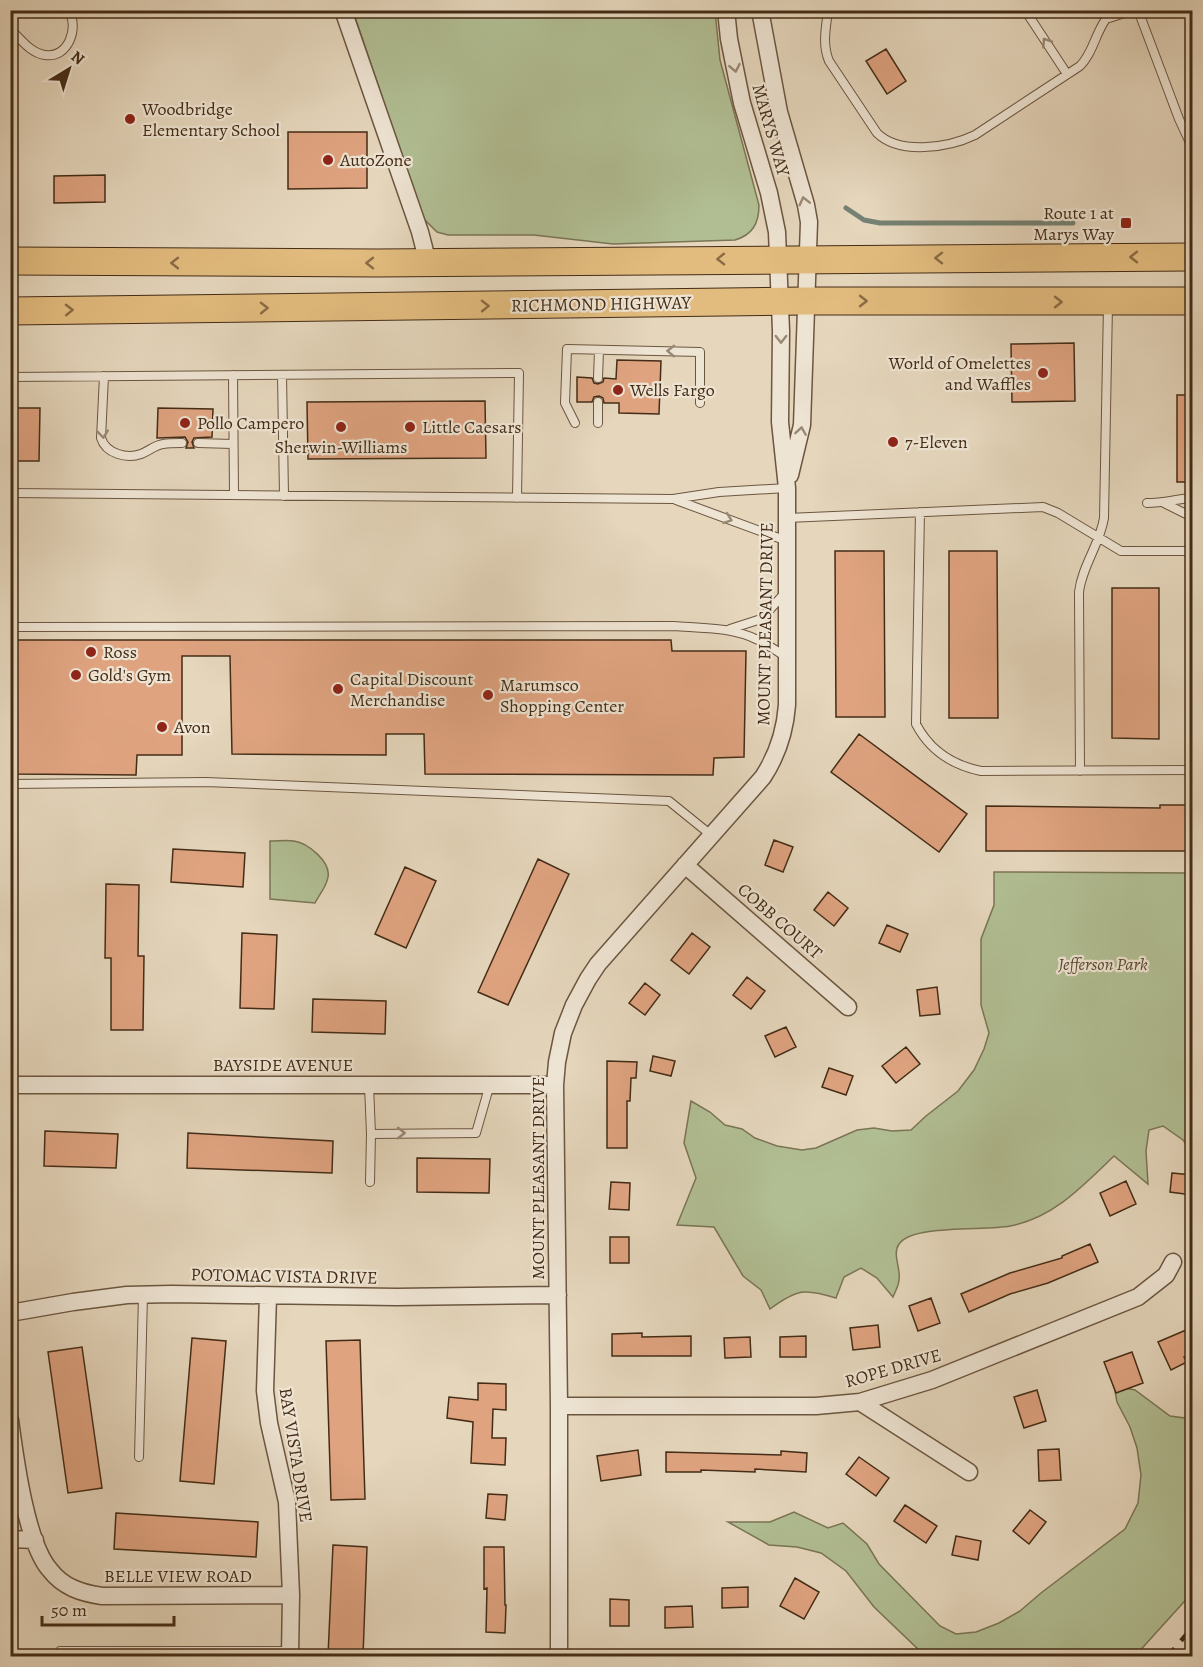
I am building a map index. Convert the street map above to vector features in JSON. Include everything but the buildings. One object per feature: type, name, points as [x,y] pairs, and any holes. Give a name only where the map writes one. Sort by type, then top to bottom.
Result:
[{"type":"main road","points":[[10,261],[428,263],[1192,257]]},
{"type":"main road","name":"RICHMOND HIGHWAY","points":[[10,311],[792,301],[1192,301]]},
{"type":"street","points":[[343,10],[420,232],[428,263]]},
{"type":"street","name":"MARYS WAY","points":[[726,10],[729,39],[742,103],[769,193],[779,260]]},
{"type":"street","name":"MARYS WAY","points":[[760,10],[779,112],[806,205],[809,232],[808,259]]},
{"type":"street","name":"MOUNT PLEASANT DRIVE","points":[[559,1656],[555,1084],[557,1062],[574,1005],[598,964],[763,777],[780,747],[787,705],[787,488],[780,422],[792,301],[808,259]]},
{"type":"street","name":"MOUNT PLEASANT DRIVE","points":[[779,260],[792,301],[802,425],[787,488]]},
{"type":"street","name":"COBB COURT","points":[[685,865],[848,1007]]},
{"type":"street","name":"BAYSIDE AVENUE","points":[[10,1085],[555,1084]]},
{"type":"street","name":"ROPE DRIVE","points":[[559,1406],[816,1406],[860,1402],[932,1380],[1138,1297],[1166,1275],[1173,1262]]},
{"type":"street","name":"POTOMAC VISTA DRIVE","points":[[10,1313],[73,1302],[143,1295],[397,1297],[558,1295]]},
{"type":"street","name":"BAY VISTA DRIVE","points":[[268,1296],[265,1391],[269,1423],[287,1502],[291,1595],[290,1654]]},
{"type":"street","points":[[860,1402],[969,1472]]},
{"type":"street","name":"BELLE VIEW ROAD","points":[[10,1420],[16,1462],[40,1555],[61,1581],[75,1590],[102,1596],[291,1595]]},
{"type":"street","points":[[10,1539],[35,1540]]},
{"type":"lane","points":[[10,29],[32,49],[50,55],[68,43],[74,29],[73,18],[68,10]]},
{"type":"lane","points":[[828,10],[824,42],[830,61],[877,133],[884,140],[895,145],[932,147],[967,139],[1080,66],[1089,57],[1095,36],[1106,19],[1136,10],[1192,147]]},
{"type":"lane","points":[[1025,10],[1067,74]]},
{"type":"lane","points":[[1080,771],[1079,592],[1084,572],[1099,539],[1105,503],[1108,302]]},
{"type":"lane","points":[[575,423],[565,404],[567,349],[700,352],[700,403]]},
{"type":"lane","points":[[598,378],[599,350]]},
{"type":"lane","points":[[10,377],[519,373],[518,498]]},
{"type":"lane","points":[[233,375],[234,495]]},
{"type":"lane","points":[[282,375],[284,496]]},
{"type":"lane","points":[[104,376],[101,438],[112,452],[131,456],[163,444],[182,443]]},
{"type":"lane","points":[[598,402],[598,423]]},
{"type":"lane","points":[[198,443],[233,444]]},
{"type":"lane","points":[[10,493],[673,499],[719,492],[787,488]]},
{"type":"lane","points":[[1147,503],[1164,503],[1176,499],[1192,498]]},
{"type":"lane","points":[[673,499],[787,541]]},
{"type":"lane","points":[[1164,503],[1192,517]]},
{"type":"lane","points":[[787,518],[1048,508],[1114,549],[1128,552],[1192,551]]},
{"type":"lane","points":[[920,512],[916,724],[925,740],[943,756],[965,768],[981,771],[1192,770]]},
{"type":"lane","points":[[726,630],[760,619],[786,592]]},
{"type":"lane","points":[[10,627],[674,626],[726,630],[759,640],[786,657]]},
{"type":"lane","points":[[10,784],[206,782],[669,801],[711,836]]},
{"type":"lane","points":[[370,1134],[476,1133],[490,1084]]},
{"type":"lane","points":[[369,1085],[370,1182]]},
{"type":"lane","points":[[139,1457],[143,1295]]},
{"type":"lane","points":[[60,1651],[290,1654]]},
{"type":"green space","points":[[353,11],[715,11],[720,60],[759,205],[756,223],[750,232],[735,240],[613,244],[534,235],[448,235],[437,232],[423,218]]},
{"type":"green space","points":[[270,841],[291,841],[306,845],[326,865],[328,877],[315,903],[270,899]]},
{"type":"green space","name":"Jefferson Park","points":[[994,872],[1192,873],[1192,1152],[1183,1140],[1163,1126],[1149,1130],[1146,1151],[1148,1184],[1114,1156],[1054,1208],[1026,1222],[1010,1226],[918,1233],[907,1238],[897,1248],[899,1280],[893,1297],[877,1278],[861,1268],[844,1277],[836,1298],[802,1292],[787,1297],[770,1309],[761,1290],[743,1276],[714,1227],[677,1225],[696,1178],[684,1143],[691,1101],[710,1112],[725,1125],[742,1129],[755,1138],[777,1146],[802,1150],[816,1148],[857,1130],[874,1128],[892,1131],[911,1130],[958,1091],[974,1070],[984,1049],[989,1033],[981,1005],[981,939],[994,905]]},
{"type":"green space","points":[[1114,1386],[1135,1390],[1170,1416],[1192,1419],[1192,1593],[1135,1656],[923,1656],[874,1607],[846,1571],[821,1553],[797,1547],[769,1545],[728,1522],[770,1522],[794,1512],[828,1528],[843,1523],[867,1544],[879,1564],[940,1626],[956,1634],[976,1632],[1020,1611],[1125,1529],[1138,1503],[1141,1475],[1137,1448],[1130,1427],[1117,1402]]},
{"type":"waterway","points":[[846,208],[864,220],[880,223],[1073,223]]},
{"type":"railway","points":[[1168,1656],[1192,1628]]},
{"type":"railway","points":[[1183,1656],[1192,1645]]},
{"type":"place","name":"Woodbridge Elementary School","points":[[130,119]]},
{"type":"place","name":"AutoZone","points":[[328,160]]},
{"type":"place","name":"Route 1 at Marys Way","points":[[1126,223]]},
{"type":"place","name":"World of Omelettes and Waffles","points":[[1043,373]]},
{"type":"place","name":"Wells Fargo","points":[[618,390]]},
{"type":"place","name":"Pollo Campero","points":[[185,423]]},
{"type":"place","name":"Sherwin-Williams","points":[[341,427]]},
{"type":"place","name":"Little Caesars","points":[[410,427]]},
{"type":"place","name":"7-Eleven","points":[[893,442]]},
{"type":"place","name":"Ross","points":[[91,652]]},
{"type":"place","name":"Gold's Gym","points":[[76,675]]},
{"type":"place","name":"Capital Discount Merchandise","points":[[338,689]]},
{"type":"place","name":"Marumsco Shopping Center","points":[[488,695]]},
{"type":"place","name":"Avon","points":[[162,727]]}]
